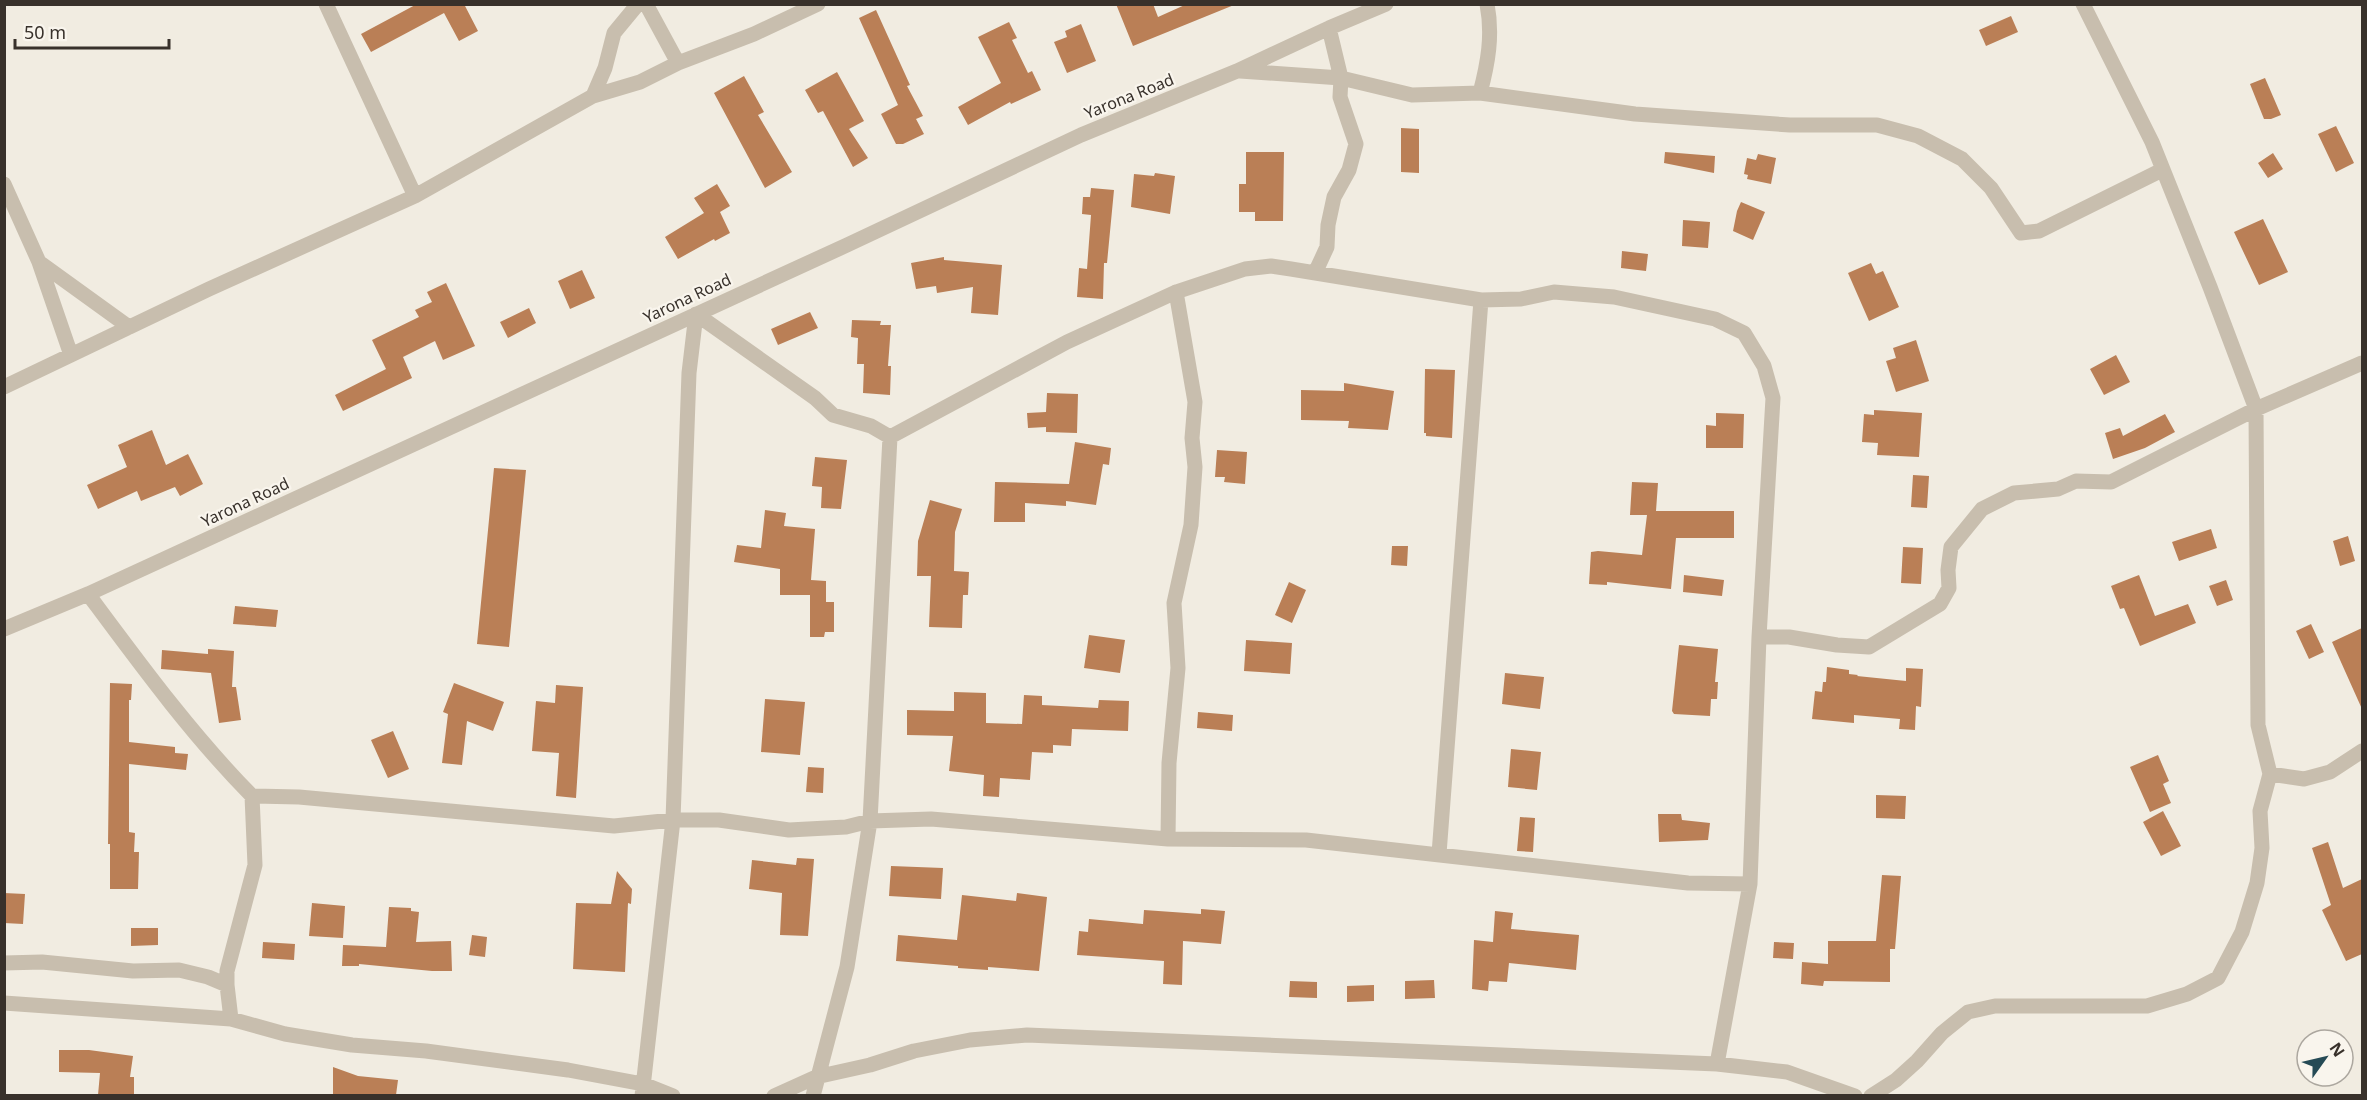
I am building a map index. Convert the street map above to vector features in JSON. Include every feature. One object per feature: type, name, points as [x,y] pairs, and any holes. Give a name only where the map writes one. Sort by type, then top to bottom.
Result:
[{"type":"street","points":[[326,4],[415,196]]},
{"type":"street","points":[[593,96],[605,68],[614,33],[638,4]]},
{"type":"street","points":[[646,4],[678,63]]},
{"type":"street","points":[[4,387],[415,196],[593,96],[640,82],[678,63],[754,34],[818,4]]},
{"type":"street","name":"Yarona Road","points":[[4,629],[88,594],[1081,135],[1238,71],[1386,4]]},
{"type":"street","points":[[1480,93],[1489,60],[1487,4]]},
{"type":"street","points":[[1871,1095],[1896,1080],[1917,1061],[1941,1033],[1968,1012],[1995,1006],[2147,1006],[2187,994],[2218,978],[2242,932],[2257,883],[2262,848],[2260,811],[2270,774],[2258,725],[2256,409],[2152,142],[2083,4]]},
{"type":"street","points":[[1315,273],[1327,247],[1328,225],[1334,197],[1349,170],[1356,144],[1340,97],[1341,78],[1329,28]]},
{"type":"street","points":[[1238,71],[1341,78],[1412,95],[1480,93],[1635,114],[1790,125],[1877,125],[1918,136],[1962,159],[1991,188],[2021,233],[2039,231],[2162,170]]},
{"type":"street","points":[[4,184],[39,262],[71,355]]},
{"type":"street","points":[[39,262],[129,327]]},
{"type":"street","points":[[890,437],[1067,342],[1176,292],[1245,269],[1271,266],[1481,300],[1521,299],[1554,292],[1614,297],[1715,319],[1744,333],[1764,366],[1773,398],[1759,637],[1750,884],[1717,1064]]},
{"type":"street","points":[[1168,839],[1169,763],[1178,668],[1174,603],[1191,525],[1195,467],[1192,438],[1195,402],[1176,292]]},
{"type":"street","points":[[1439,854],[1481,300]]},
{"type":"street","points":[[642,1090],[673,820],[689,374],[696,314],[815,398],[834,415],[871,426],[890,437]]},
{"type":"street","points":[[1759,637],[1789,637],[1837,645],[1869,647],[1940,604],[1949,588],[1951,547],[1982,509],[2014,493],[2058,489],[2076,481],[2111,482],[2256,409],[2362,363]]},
{"type":"street","points":[[813,1095],[847,967],[870,821],[890,437]]},
{"type":"street","points":[[88,594],[175,712],[218,762],[252,796],[255,865],[227,971],[226,985],[231,1019]]},
{"type":"street","points":[[2270,774],[2304,779],[2330,772],[2362,751]]},
{"type":"street","points":[[252,796],[299,797],[614,826],[673,820],[719,820],[789,830],[846,827],[870,821],[931,819],[1168,839],[1306,840],[1688,883],[1750,884]]},
{"type":"street","points":[[4,963],[26,962],[133,971],[179,970],[207,977],[226,985]]},
{"type":"street","points":[[4,975],[26,962]]},
{"type":"street","points":[[4,1003],[231,1019],[285,1034],[352,1045],[426,1051],[568,1070],[642,1090],[673,1095]]},
{"type":"street","points":[[774,1095],[816,1077],[870,1065],[914,1051],[969,1040],[1027,1035],[1717,1064],[1787,1072],[1855,1095]]},
{"type":"building","points":[[417,4],[464,4],[478,31],[459,41],[444,13],[371,52],[361,34]]},
{"type":"building","points":[[1116,4],[1153,4],[1158,17],[1187,4],[1234,5],[1133,46]]},
{"type":"building","points":[[876,10],[910,85],[907,86],[923,116],[916,119],[924,134],[903,144],[896,144],[881,114],[898,105],[859,18]]},
{"type":"building","points":[[2011,16],[2018,32],[1986,46],[1979,30]]},
{"type":"building","points":[[1009,22],[1017,38],[1012,40],[1028,73],[1032,71],[1041,90],[1011,104],[1010,102],[968,125],[958,107],[1001,83],[978,37]]},
{"type":"building","points":[[1081,24],[1096,61],[1067,73],[1054,42],[1067,37],[1065,31]]},
{"type":"building","points":[[837,72],[864,121],[849,129],[868,158],[853,167],[823,111],[818,113],[805,90]]},
{"type":"building","points":[[744,76],[764,112],[758,115],[792,172],[765,188],[714,93]]},
{"type":"building","points":[[2265,78],[2281,115],[2271,119],[2264,119],[2250,84]]},
{"type":"building","points":[[2336,126],[2354,163],[2336,172],[2318,134]]},
{"type":"building","points":[[1401,128],[1419,129],[1419,173],[1401,172]]},
{"type":"building","points":[[1246,152],[1284,152],[1283,221],[1255,221],[1255,212],[1239,212],[1239,184],[1246,184]]},
{"type":"building","points":[[1665,152],[1715,156],[1714,173],[1664,163]]},
{"type":"building","points":[[2273,153],[2283,169],[2268,178],[2258,163]]},
{"type":"building","points":[[1758,154],[1776,158],[1771,184],[1747,179],[1748,175],[1744,174],[1747,158],[1756,160]]},
{"type":"building","points":[[1155,173],[1175,176],[1170,214],[1131,207],[1134,174],[1154,176]]},
{"type":"building","points":[[717,184],[730,206],[720,212],[730,233],[678,259],[665,237],[704,213],[694,198]]},
{"type":"building","points":[[1091,188],[1114,190],[1107,263],[1104,263],[1103,299],[1077,297],[1079,268],[1087,269],[1091,215],[1082,214],[1083,197],[1090,197]]},
{"type":"building","points":[[1741,202],[1765,212],[1753,240],[1733,231]]},
{"type":"building","points":[[2263,219],[2288,272],[2259,285],[2234,232]]},
{"type":"building","points":[[1683,220],[1710,222],[1708,248],[1682,246]]},
{"type":"building","points":[[1622,251],[1648,254],[1646,271],[1621,268]]},
{"type":"building","points":[[944,257],[944,260],[1002,265],[998,315],[971,313],[973,287],[937,293],[936,286],[916,289],[911,263]]},
{"type":"building","points":[[1871,263],[1876,274],[1883,271],[1899,307],[1869,321],[1848,273]]},
{"type":"building","points":[[582,270],[595,298],[570,309],[558,281]]},
{"type":"building","points":[[446,283],[475,346],[443,360],[435,341],[403,357],[412,378],[343,411],[335,395],[386,369],[372,340],[419,317],[415,310],[432,302],[427,292]]},
{"type":"building","points":[[529,308],[536,323],[508,338],[500,322]]},
{"type":"building","points":[[810,312],[818,328],[778,345],[771,329]]},
{"type":"building","points":[[852,320],[881,321],[880,325],[891,325],[888,366],[891,366],[890,395],[863,393],[864,364],[857,364],[858,338],[851,337]]},
{"type":"building","points":[[1916,340],[1929,381],[1896,392],[1886,361],[1896,358],[1893,348]]},
{"type":"building","points":[[2116,355],[2130,382],[2104,395],[2090,369]]},
{"type":"building","points":[[1425,369],[1455,370],[1452,438],[1426,436],[1424,433]]},
{"type":"building","points":[[1344,383],[1394,391],[1388,430],[1348,428],[1349,421],[1301,420],[1301,390],[1344,391]]},
{"type":"building","points":[[1047,393],[1078,394],[1077,433],[1046,432],[1046,427],[1028,428],[1027,413],[1046,412]]},
{"type":"building","points":[[1874,410],[1922,413],[1919,457],[1877,455],[1878,443],[1862,442],[1864,414],[1874,415]]},
{"type":"building","points":[[1716,413],[1744,414],[1743,448],[1706,448],[1706,425],[1716,426]]},
{"type":"building","points":[[2165,414],[2175,432],[2145,448],[2113,459],[2105,433],[2120,428],[2123,436]]},
{"type":"building","points":[[152,430],[166,465],[188,454],[203,484],[180,496],[175,487],[141,501],[137,491],[98,509],[87,485],[127,467],[118,445]]},
{"type":"building","points":[[1075,442],[1111,448],[1109,465],[1103,464],[1096,505],[1066,501],[1066,506],[1025,503],[1025,522],[994,522],[995,482],[1069,484]]},
{"type":"building","points":[[1217,450],[1247,452],[1245,484],[1224,482],[1225,477],[1215,477]]},
{"type":"building","points":[[815,457],[847,460],[841,509],[821,508],[822,487],[812,486]]},
{"type":"building","points":[[494,468],[526,470],[509,647],[477,644]]},
{"type":"building","points":[[1913,475],[1929,476],[1927,508],[1911,507]]},
{"type":"building","points":[[1632,482],[1658,483],[1656,511],[1734,511],[1734,538],[1676,538],[1671,589],[1607,582],[1607,585],[1589,584],[1591,552],[1642,555],[1647,515],[1630,515]]},
{"type":"building","points":[[930,500],[962,509],[955,532],[954,571],[969,572],[968,595],[963,595],[962,628],[929,627],[931,576],[917,576],[918,541]]},
{"type":"building","points":[[765,510],[786,513],[784,526],[815,529],[811,580],[826,581],[826,602],[834,602],[834,632],[825,632],[824,637],[810,637],[810,595],[780,595],[780,569],[734,562],[737,545],[761,548]]},
{"type":"building","points":[[2211,529],[2217,548],[2179,561],[2172,542]]},
{"type":"building","points":[[2348,536],[2355,561],[2340,566],[2333,541]]},
{"type":"building","points":[[1392,546],[1408,546],[1407,566],[1391,565]]},
{"type":"building","points":[[1903,547],[1923,548],[1921,584],[1901,583]]},
{"type":"building","points":[[1684,575],[1724,580],[1722,596],[1683,592]]},
{"type":"building","points":[[2139,575],[2155,616],[2188,604],[2196,623],[2140,646],[2124,608],[2120,609],[2111,586]]},
{"type":"building","points":[[2226,580],[2233,600],[2217,606],[2209,586]]},
{"type":"building","points":[[1289,582],[1306,590],[1292,623],[1275,615]]},
{"type":"building","points":[[235,606],[278,610],[276,627],[233,624]]},
{"type":"building","points":[[2311,624],[2324,652],[2309,659],[2296,631]]},
{"type":"building","points":[[2362,628],[2362,709],[2332,642]]},
{"type":"building","points":[[1089,635],[1125,640],[1120,673],[1084,668]]},
{"type":"building","points":[[1246,640],[1292,643],[1290,674],[1244,671]]},
{"type":"building","points":[[1679,645],[1718,649],[1715,682],[1718,682],[1717,699],[1711,699],[1710,716],[1674,714],[1672,711]]},
{"type":"building","points":[[208,649],[234,651],[232,687],[236,687],[241,720],[219,723],[211,673],[161,669],[162,650],[208,654]]},
{"type":"building","points":[[1827,667],[1849,670],[1849,674],[1857,676],[1906,681],[1906,668],[1923,669],[1921,707],[1916,706],[1915,730],[1899,729],[1900,719],[1854,715],[1854,723],[1812,719],[1815,691],[1822,692],[1823,682],[1826,682]]},
{"type":"building","points":[[1505,673],[1544,677],[1540,709],[1502,704]]},
{"type":"building","points":[[110,683],[132,684],[131,700],[129,700],[129,742],[175,747],[175,753],[188,754],[186,770],[129,764],[129,832],[135,833],[134,852],[139,852],[138,889],[110,889],[110,844],[108,844]]},
{"type":"building","points":[[454,683],[504,702],[493,731],[467,721],[462,765],[442,763],[448,714],[443,712]]},
{"type":"building","points":[[556,685],[583,687],[576,798],[556,796],[559,753],[532,751],[536,701],[555,703]]},
{"type":"building","points":[[954,692],[986,693],[986,723],[1022,724],[1024,695],[1042,696],[1042,705],[1098,708],[1099,700],[1129,701],[1128,731],[1072,729],[1071,746],[1053,745],[1053,753],[1032,752],[1030,780],[1000,778],[999,797],[983,796],[984,775],[949,771],[953,736],[907,735],[907,710],[954,711]]},
{"type":"building","points":[[765,699],[805,702],[800,755],[761,752]]},
{"type":"building","points":[[1198,712],[1233,715],[1232,731],[1197,728]]},
{"type":"building","points":[[393,731],[409,769],[388,778],[371,740]]},
{"type":"building","points":[[1511,749],[1541,752],[1537,790],[1508,787]]},
{"type":"building","points":[[2158,755],[2169,781],[2163,784],[2171,803],[2150,812],[2130,767]]},
{"type":"building","points":[[808,767],[824,768],[823,793],[806,792]]},
{"type":"building","points":[[1876,795],[1906,796],[1905,819],[1876,818]]},
{"type":"building","points":[[2163,811],[2181,846],[2161,856],[2143,822]]},
{"type":"building","points":[[1658,814],[1681,814],[1682,820],[1710,823],[1708,840],[1659,842]]},
{"type":"building","points":[[1520,817],[1535,818],[1533,852],[1517,851]]},
{"type":"building","points":[[2328,842],[2343,888],[2362,879],[2362,954],[2346,961],[2322,910],[2331,905],[2312,848]]},
{"type":"building","points":[[797,858],[814,859],[808,936],[780,935],[782,893],[749,889],[752,860],[796,865]]},
{"type":"building","points":[[891,866],[943,868],[941,899],[889,896]]},
{"type":"building","points":[[617,871],[632,889],[631,904],[628,903],[625,972],[573,969],[576,903],[611,904]]},
{"type":"building","points":[[1882,875],[1901,876],[1895,949],[1890,949],[1890,982],[1824,981],[1823,986],[1801,984],[1802,962],[1828,964],[1828,941],[1876,941]]},
{"type":"building","points":[[4,893],[25,894],[23,924],[4,923]]},
{"type":"building","points":[[1017,893],[1047,897],[1039,971],[988,967],[988,970],[958,968],[958,966],[896,961],[898,935],[957,940],[962,895],[1016,901]]},
{"type":"building","points":[[312,903],[345,906],[343,938],[309,936]]},
{"type":"building","points":[[389,907],[411,908],[411,911],[419,912],[416,942],[451,941],[452,971],[359,964],[359,966],[342,966],[343,945],[386,947]]},
{"type":"building","points":[[1201,909],[1225,911],[1221,944],[1183,941],[1182,985],[1163,984],[1164,961],[1077,955],[1079,931],[1088,932],[1089,919],[1143,924],[1144,910],[1201,914]]},
{"type":"building","points":[[1495,911],[1513,913],[1511,929],[1579,935],[1576,970],[1509,963],[1507,982],[1489,981],[1488,991],[1472,989],[1474,940],[1493,942]]},
{"type":"building","points":[[131,928],[158,928],[158,945],[131,946]]},
{"type":"building","points":[[472,935],[487,937],[485,957],[469,955]]},
{"type":"building","points":[[263,942],[295,944],[294,960],[262,958]]},
{"type":"building","points":[[1774,942],[1794,943],[1793,959],[1773,958]]},
{"type":"building","points":[[1434,980],[1435,998],[1405,999],[1405,981]]},
{"type":"building","points":[[1290,981],[1317,982],[1317,998],[1289,997]]},
{"type":"building","points":[[1374,985],[1374,1001],[1347,1002],[1347,986]]},
{"type":"building","points":[[59,1050],[89,1050],[133,1056],[130,1077],[134,1077],[134,1095],[98,1095],[100,1073],[59,1072]]},
{"type":"building","points":[[333,1067],[358,1076],[398,1080],[396,1095],[333,1095]]}]
